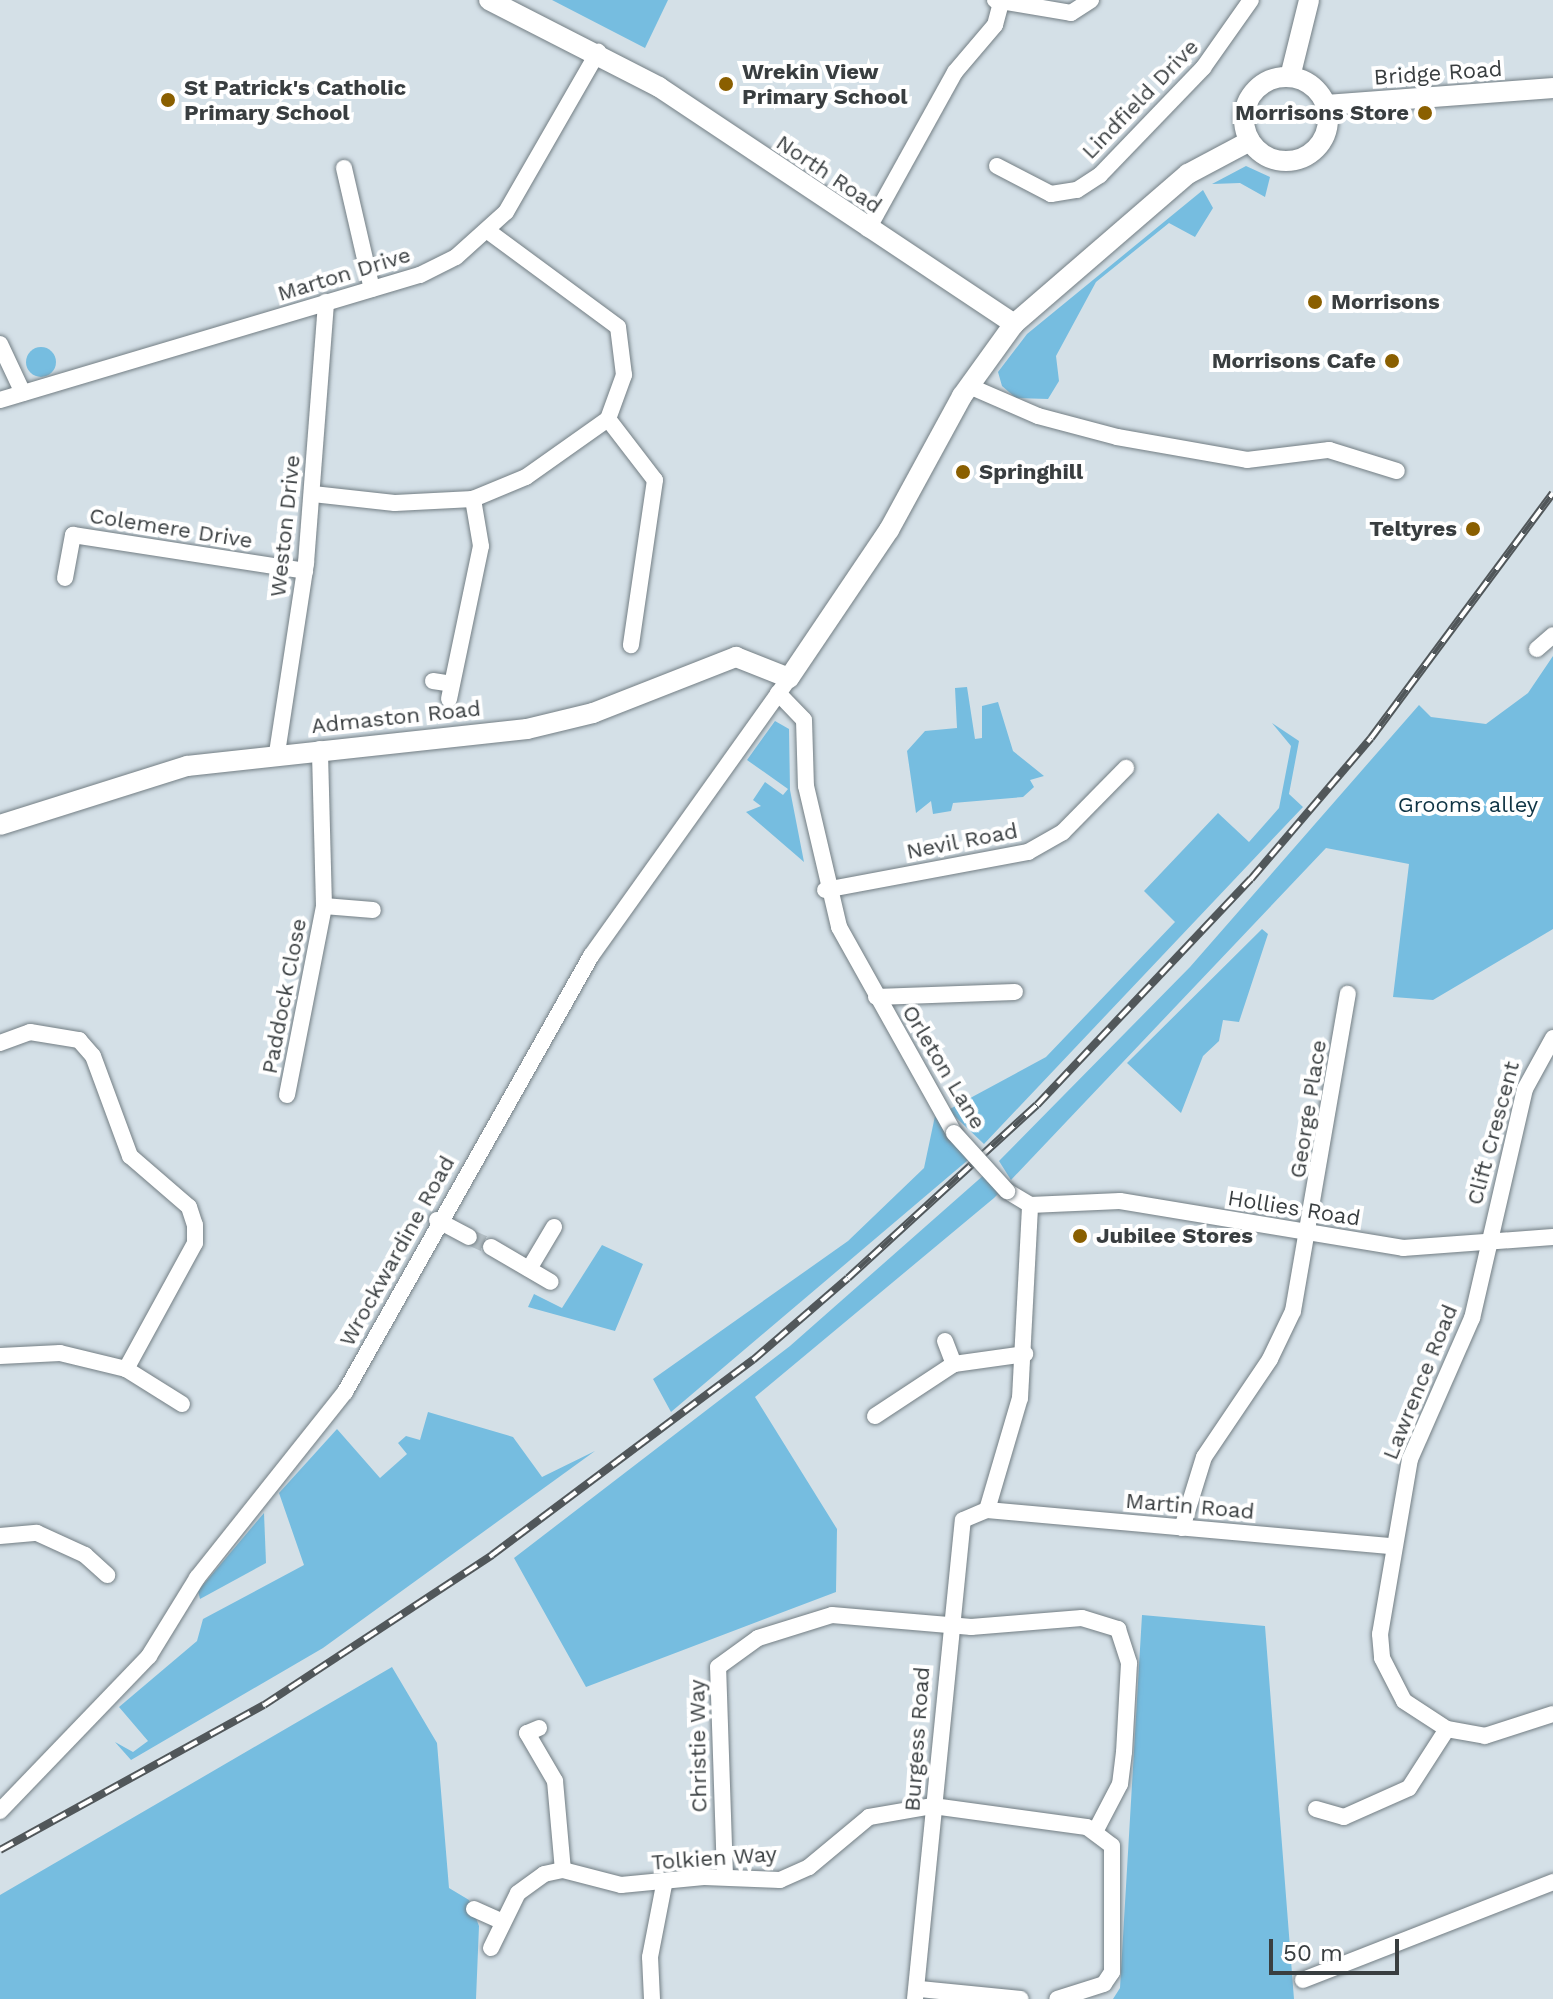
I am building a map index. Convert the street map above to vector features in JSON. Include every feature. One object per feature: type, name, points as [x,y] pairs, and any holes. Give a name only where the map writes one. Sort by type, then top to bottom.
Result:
[{"type":"street","name":"North Road","points":[[489,0],[598,52],[1014,324]]},
{"type":"street","points":[[868,229],[921,126],[981,46],[998,1],[1071,13],[1091,0]]},
{"type":"street","name":"Lindfield Drive","points":[[997,166],[1051,194],[1089,183],[1203,68],[1251,0]]},
{"type":"street","points":[[1290,77],[1309,0]]},
{"type":"street","name":"Marton Drive","points":[[0,400],[420,275],[489,232],[598,52]]},
{"type":"street","points":[[1290,77],[1312,86],[1326,105],[1321,144],[1299,159],[1271,158],[1250,141],[1244,116],[1255,92],[1290,77]]},
{"type":"street","name":"Bridge Road","points":[[1326,105],[1551,84]]},
{"type":"street","points":[[784,686],[889,530],[969,386],[1014,324],[1176,183],[1250,141]]},
{"type":"street","points":[[344,168],[372,289]]},
{"type":"street","points":[[313,494],[395,503],[473,499],[526,477],[608,419],[624,375],[618,327],[489,232]]},
{"type":"street","name":"Weston Drive","points":[[277,753],[305,571],[326,302]]},
{"type":"street","points":[[0,344],[23,393]]},
{"type":"street","points":[[969,386],[1038,416],[1117,437],[1247,460],[1329,450],[1397,471]]},
{"type":"street","points":[[608,419],[655,480],[631,645]]},
{"type":"street","points":[[433,681],[451,692],[481,546],[473,499]]},
{"type":"street","name":"Colemere Drive","points":[[65,578],[73,535],[305,571]]},
{"type":"street","points":[[1537,649],[1553,635]]},
{"type":"street","name":"Admaston Road","points":[[0,825],[187,766],[277,753],[527,729],[593,713],[736,657],[784,686]]},
{"type":"street","name":"Orleton Lane","points":[[784,686],[804,720],[806,786],[825,890],[876,997],[954,1133],[1007,1191],[1030,1205]]},
{"type":"street","name":"Wrockwardine Road","points":[[0,1811],[149,1656],[197,1578],[345,1392],[437,1220],[591,956],[784,686]]},
{"type":"street","name":"Paddock Close","points":[[287,1095],[324,906],[320,749]]},
{"type":"street","name":"Nevil Road","points":[[825,890],[1028,852],[1063,832],[1126,768]]},
{"type":"street","name":"Paddock Close","points":[[324,906],[373,910]]},
{"type":"street","name":"Orleton Lane","points":[[876,997],[1015,992]]},
{"type":"street","name":"George Place","points":[[1182,1528],[1184,1502],[1204,1457],[1276,1347],[1312,1231],[1348,994]]},
{"type":"street","points":[[0,1043],[30,1032],[79,1040],[93,1056],[130,1156],[189,1207],[195,1243],[126,1369]]},
{"type":"street","name":"Clift Crescent","points":[[1484,1246],[1533,1065],[1553,1038]]},
{"type":"street","name":"Hollies Road","points":[[1030,1205],[1120,1201],[1403,1248],[1484,1246],[1553,1237]]},
{"type":"street","points":[[987,1510],[1020,1398],[1025,1354],[1030,1205]]},
{"type":"street","points":[[437,1220],[469,1237]]},
{"type":"street","points":[[529,1269],[554,1227]]},
{"type":"street","name":"Lawrence Road","points":[[1484,1246],[1472,1318],[1419,1433],[1389,1546],[1382,1658],[1404,1701],[1447,1729],[1485,1736],[1553,1714]]},
{"type":"street","points":[[491,1247],[551,1282]]},
{"type":"street","points":[[945,1341],[954,1364]]},
{"type":"street","points":[[0,1356],[60,1353],[126,1369],[182,1404]]},
{"type":"street","points":[[875,1416],[954,1364],[1025,1354]]},
{"type":"street","name":"Martin Road","points":[[987,1510],[1389,1546]]},
{"type":"street","name":"Burgess Road","points":[[917,1994],[948,1624],[959,1531],[963,1520],[987,1510]]},
{"type":"street","points":[[0,1536],[37,1533],[107,1575]]},
{"type":"street","name":"Christie Way","points":[[725,1876],[717,1678],[724,1659],[758,1638],[832,1615],[948,1624],[1082,1618],[1118,1629],[1129,1663],[1124,1752],[1120,1784],[1096,1830]]},
{"type":"street","points":[[491,1948],[501,1921],[518,1893],[563,1870],[555,1781],[527,1733],[539,1728]]},
{"type":"street","points":[[1316,1809],[1344,1817],[1409,1788],[1447,1729]]},
{"type":"street","name":"Tolkien Way","points":[[563,1870],[590,1881],[664,1885],[725,1876],[780,1880],[809,1867],[869,1817],[933,1806],[1096,1830]]},
{"type":"street","points":[[1057,1999],[1104,1984],[1112,1972],[1117,1863],[1096,1830]]},
{"type":"street","points":[[1303,1980],[1553,1882]]},
{"type":"street","points":[[652,1999],[650,1957],[664,1885]]},
{"type":"street","points":[[474,1909],[501,1921]]},
{"type":"street","points":[[917,1994],[1021,1999]]},
{"type":"green space","points":[[552,0],[668,0],[645,48]]},
{"type":"green space","points":[[1246,166],[1270,177],[1265,197],[1240,183],[1212,184]]},
{"type":"green space","points":[[1203,190],[1213,208],[1195,237],[1169,223],[1096,282],[1056,356],[1059,381],[1048,399],[1016,398],[1002,386],[998,372],[1027,334]]},
{"type":"green space","points":[[41,347],[47,348],[55,356],[55,368],[47,376],[41,377],[35,376],[27,368],[26,362],[27,356],[35,348]]},
{"type":"green space","name":"Grooms alley","points":[[1553,656],[1553,929],[1433,1000],[1393,997],[1409,864],[1326,848],[1011,1180],[999,1161],[1190,967],[1419,705],[1431,717],[1486,724],[1528,693]]},
{"type":"green space","points":[[967,687],[975,739],[982,738],[982,706],[998,702],[1013,751],[1044,776],[1030,780],[1034,787],[1023,797],[953,803],[951,811],[933,814],[931,801],[916,813],[907,751],[925,731],[957,728],[955,688]]},
{"type":"green space","points":[[775,721],[789,729],[790,790],[804,862],[746,812],[761,806],[753,800],[765,782],[783,795],[788,789],[747,760]]},
{"type":"green space","points":[[1272,723],[1299,741],[1289,794],[1303,807],[984,1144],[948,1110],[1046,1057],[1175,922],[1144,891],[1218,813],[1249,842],[1279,808],[1291,746]]},
{"type":"green space","points":[[1262,929],[1268,934],[1239,1022],[1223,1020],[1219,1041],[1203,1056],[1181,1113],[1127,1063]]},
{"type":"green space","points":[[935,1116],[968,1160],[671,1412],[653,1379],[848,1241],[924,1168]]},
{"type":"green space","points":[[985,1174],[1002,1190],[994,1198],[755,1397],[837,1529],[836,1592],[586,1687],[514,1558],[790,1346]]},
{"type":"green space","points":[[602,1245],[643,1264],[615,1331],[528,1307],[534,1294],[562,1308]]},
{"type":"green space","points":[[428,1412],[513,1437],[542,1477],[595,1451],[323,1648],[131,1760],[115,1742],[133,1752],[148,1741],[119,1707],[197,1641],[203,1619],[304,1565],[279,1493],[337,1429],[380,1478],[407,1454],[398,1443],[406,1436],[420,1440]]},
{"type":"green space","points":[[264,1513],[266,1563],[200,1599],[198,1591]]},
{"type":"green space","points":[[1142,1615],[1265,1626],[1294,1999],[1113,1999],[1120,1988]]},
{"type":"green space","points":[[392,1667],[437,1743],[449,1888],[469,1900],[479,1926],[476,1999],[0,1999],[0,1895]]},
{"type":"tunnel","points":[[469,1237],[491,1247]]},
{"type":"railway","points":[[0,1850],[264,1705],[492,1555],[753,1360],[848,1278],[1037,1105],[1251,879],[1371,738],[1553,493]]},
{"type":"place","name":"Wrekin View Primary School","points":[[726,84]]},
{"type":"place","name":"St Patrick's Catholic Primary School","points":[[168,100]]},
{"type":"place","name":"Morrisons Store","points":[[1425,113]]},
{"type":"place","name":"Morrisons","points":[[1315,302]]},
{"type":"place","name":"Morrisons Cafe","points":[[1392,361]]},
{"type":"place","name":"Springhill","points":[[963,472]]},
{"type":"place","name":"Teltyres","points":[[1473,529]]},
{"type":"place","name":"Jubilee Stores","points":[[1080,1236]]}]
